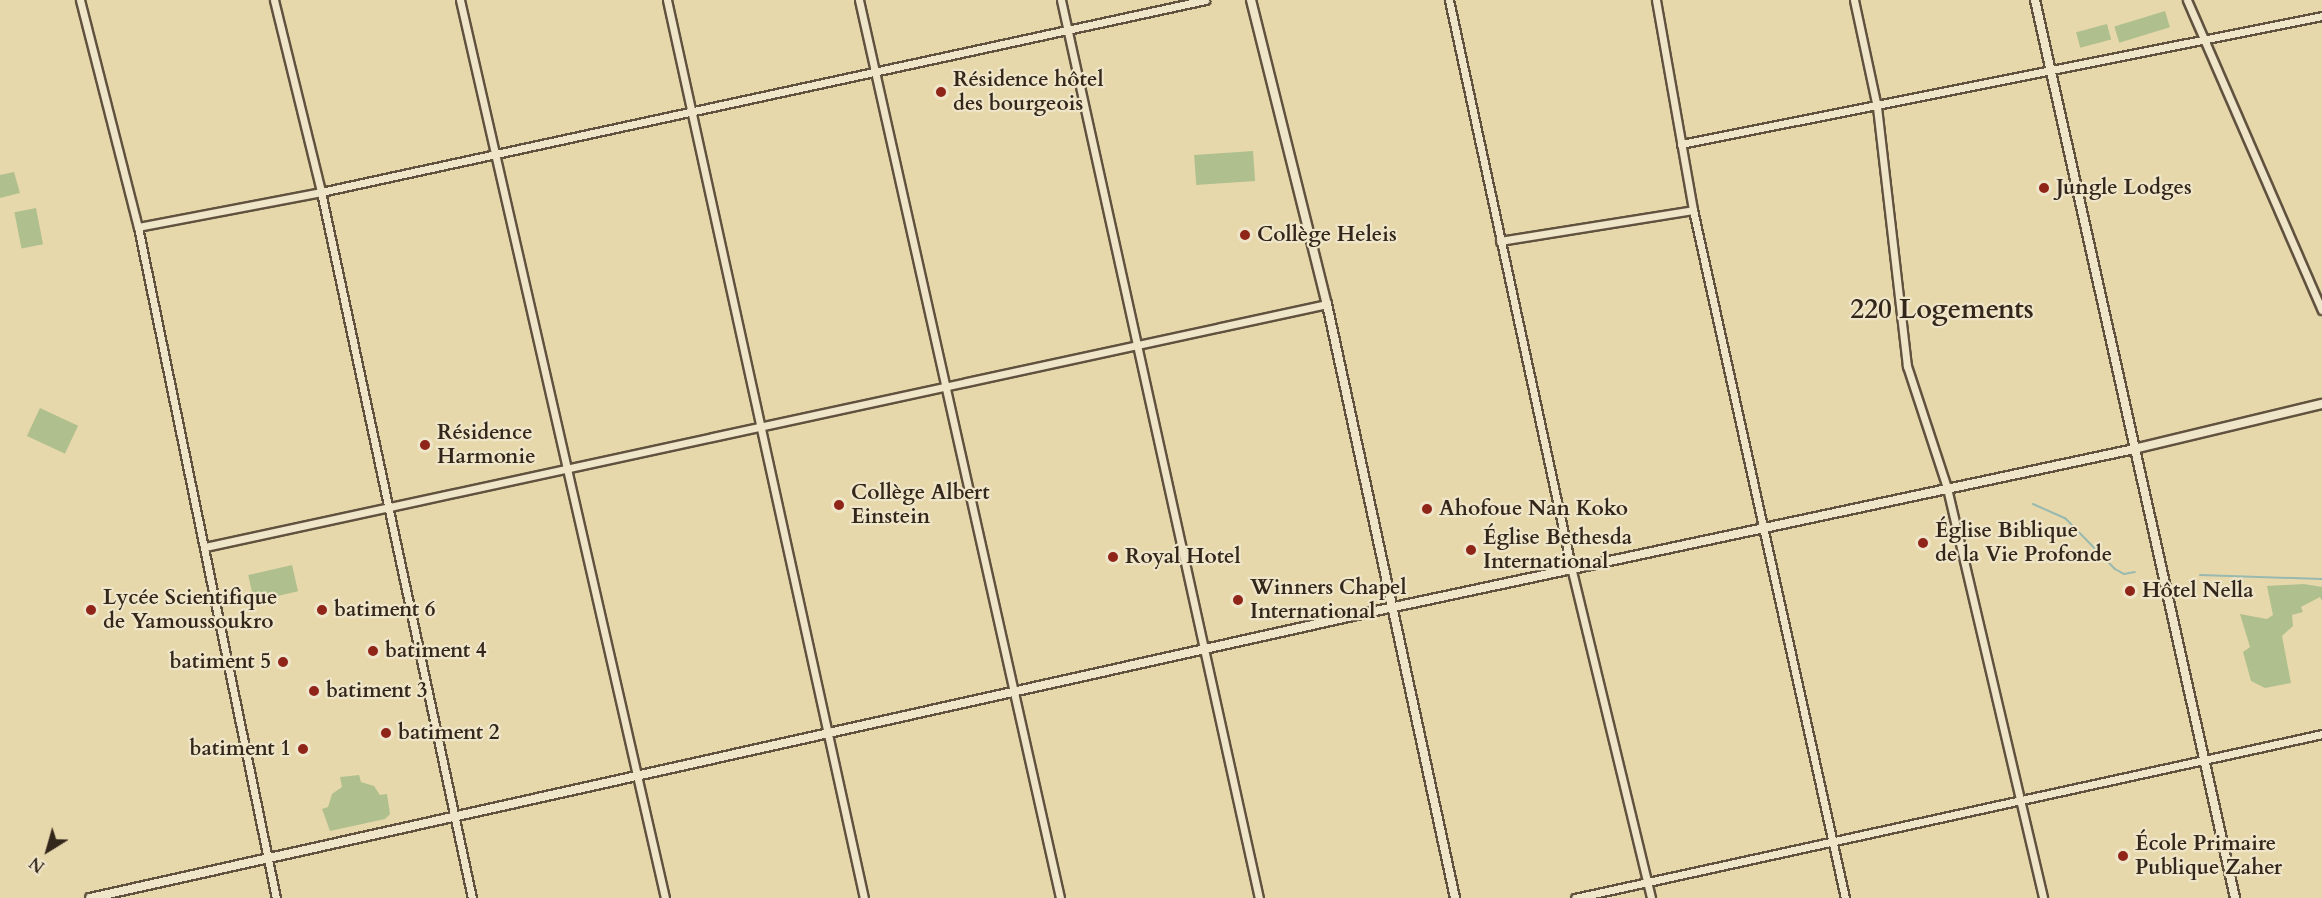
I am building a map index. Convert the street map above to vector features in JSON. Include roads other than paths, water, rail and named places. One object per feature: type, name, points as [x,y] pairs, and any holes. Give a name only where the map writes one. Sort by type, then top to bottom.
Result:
[{"type":"street","points":[[80,0],[138,227],[276,898]]},
{"type":"street","points":[[274,0],[321,192],[386,507],[472,898]]},
{"type":"street","points":[[460,0],[665,898]]},
{"type":"street","points":[[668,0],[864,898]]},
{"type":"street","points":[[858,0],[1060,898]]},
{"type":"street","points":[[1061,0],[1259,898]]},
{"type":"street","points":[[138,227],[321,192],[1205,0]]},
{"type":"street","points":[[1251,0],[1327,304],[1390,608],[1455,898]]},
{"type":"street","points":[[1449,0],[1572,572],[1651,898]]},
{"type":"street","points":[[1656,0],[1693,210],[1845,898]]},
{"type":"street","points":[[1854,0],[1877,107],[1906,366],[1947,488],[2017,800],[2043,898]]},
{"type":"street","points":[[2035,0],[2235,898]]},
{"type":"street","points":[[2187,0],[2322,310]]},
{"type":"street","points":[[1681,144],[1877,107],[2050,69],[2322,16]]},
{"type":"street","points":[[1500,241],[1693,210]]},
{"type":"street","points":[[205,547],[1327,304]]},
{"type":"street","points":[[90,898],[453,815],[828,734],[1390,608],[1572,572],[1761,526],[2134,449],[2322,404]]},
{"type":"street","points":[[1575,898],[2322,734]]},
{"type":"waterway","points":[[2033,504],[2065,518],[2115,569],[2124,574],[2135,572]]},
{"type":"waterway","points":[[2200,575],[2322,579]]},
{"type":"place","name":"Résidence hôtel des bourgeois","points":[[941,92]]},
{"type":"place","name":"Jungle Lodges","points":[[2044,188]]},
{"type":"place","name":"Collège Heleis","points":[[1245,235]]},
{"type":"place","name":"Résidence Harmonie","points":[[425,445]]},
{"type":"place","name":"Collège Albert Einstein","points":[[839,505]]},
{"type":"place","name":"Ahofoue Nan Koko","points":[[1427,509]]},
{"type":"place","name":"Église Biblique de la Vie Profonde","points":[[1923,543]]},
{"type":"place","name":"Église Bethesda International","points":[[1471,550]]},
{"type":"place","name":"Royal Hotel","points":[[1113,557]]},
{"type":"place","name":"Hôtel Nella","points":[[2130,591]]},
{"type":"place","name":"Winners Chapel International","points":[[1238,600]]},
{"type":"place","name":"Lycée Scientifique de Yamoussoukro","points":[[91,610]]},
{"type":"place","name":"batiment 6","points":[[322,610]]},
{"type":"place","name":"batiment 4","points":[[373,651]]},
{"type":"place","name":"batiment 5","points":[[283,662]]},
{"type":"place","name":"batiment 3","points":[[314,691]]},
{"type":"place","name":"batiment 2","points":[[386,733]]},
{"type":"place","name":"batiment 1","points":[[303,749]]},
{"type":"place","name":"École Primaire Publique Zaher","points":[[2123,856]]},
{"type":"district","name":"220 Logements","points":[[1942,310]]}]
